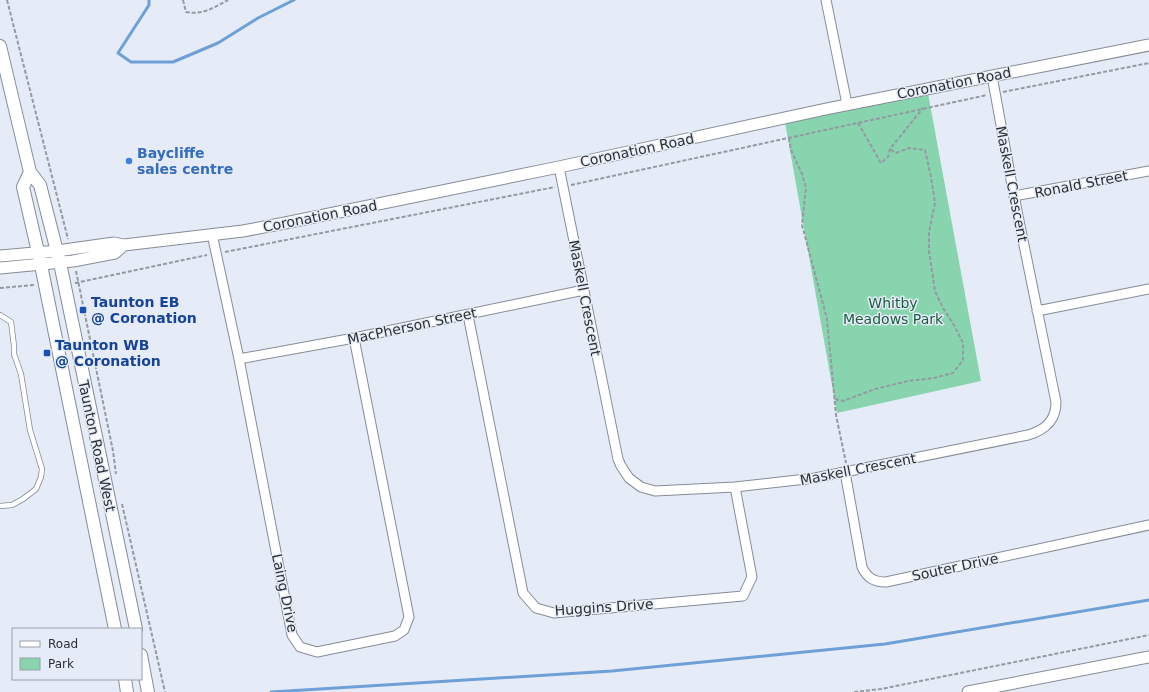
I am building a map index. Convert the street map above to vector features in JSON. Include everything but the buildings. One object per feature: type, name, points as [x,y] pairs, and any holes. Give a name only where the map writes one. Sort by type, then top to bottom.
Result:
[{"type":"main road","name":"Taunton Road West","points":[[0,46],[30,172],[40,185],[58,257],[136,628]]},
{"type":"main road","name":"Taunton Road West","points":[[30,172],[23,187],[41,265],[115,628]]},
{"type":"main road","points":[[142,660],[148,692]]},
{"type":"main road","points":[[125,680],[127,692]]},
{"type":"street","points":[[826,0],[847,104]]},
{"type":"street","name":"Coronation Road","points":[[0,268],[41,265],[71,249],[114,243],[124,245],[243,231],[285,223],[559,167],[847,104],[1149,45]]},
{"type":"street","name":"Maskell Crescent","points":[[559,167],[618,459],[629,478],[641,487],[655,491],[735,487],[815,478],[1028,435],[1038,432],[1047,426],[1053,418],[1056,402],[1014,196],[992,76]]},
{"type":"street","name":"Ronald Street","points":[[1014,196],[1149,171]]},
{"type":"street","name":"Laing Drive","points":[[212,234],[239,359],[292,635],[300,647],[318,652],[395,636],[404,630],[409,617],[354,338]]},
{"type":"street","name":"Coronation Road","points":[[0,256],[38,253],[74,261],[115,253],[124,245]]},
{"type":"street","points":[[1037,311],[1149,289]]},
{"type":"street","name":"MacPherson Street","points":[[239,359],[354,338],[584,290]]},
{"type":"street","name":"Huggins Drive","points":[[468,315],[523,593],[536,608],[554,612],[743,596],[752,576],[735,487]]},
{"type":"street","name":"Souter Drive","points":[[845,472],[862,567],[867,576],[872,580],[879,582],[886,582],[1149,525]]},
{"type":"street","points":[[968,692],[1149,657]]},
{"type":"lane","points":[[0,315],[11,322],[14,354],[21,374],[30,430],[42,469],[36,489],[23,499],[12,504],[0,506]]},
{"type":"path","points":[[7,0],[71,249]]},
{"type":"path","points":[[183,0],[186,12],[195,14],[207,11],[228,0]]},
{"type":"path","points":[[1012,90],[1149,63]]},
{"type":"path","points":[[576,185],[982,96]]},
{"type":"path","points":[[858,123],[881,163],[888,157],[890,149],[923,108]]},
{"type":"path","points":[[789,138],[791,150],[802,174],[806,188],[802,225],[827,319],[836,415],[846,464],[845,472]]},
{"type":"path","points":[[835,399],[843,401],[875,389],[908,381],[946,375],[952,373],[963,360],[963,343],[935,291],[929,232],[935,204],[925,150],[909,148],[896,153],[890,149]]},
{"type":"path","points":[[236,250],[548,188]]},
{"type":"path","points":[[79,283],[204,255]]},
{"type":"path","points":[[74,261],[113,451],[116,479]]},
{"type":"path","points":[[0,288],[29,285]]},
{"type":"path","points":[[122,502],[165,692]]},
{"type":"path","points":[[854,692],[882,688],[1149,635]]},
{"type":"green space","name":"Whitby Meadows Park","points":[[927,88],[981,381],[837,413],[784,117]]},
{"type":"waterway","points":[[149,0],[149,5],[118,53],[131,62],[173,62],[218,43],[258,18],[294,0]]},
{"type":"waterway","points":[[271,692],[612,671],[885,644],[1149,600]]},
{"type":"place","name":"Baycliffe sales centre","points":[[129,161]]},
{"type":"place","name":"Taunton EB @ Coronation","points":[[83,310]]},
{"type":"place","name":"Taunton WB @ Coronation","points":[[47,353]]}]
